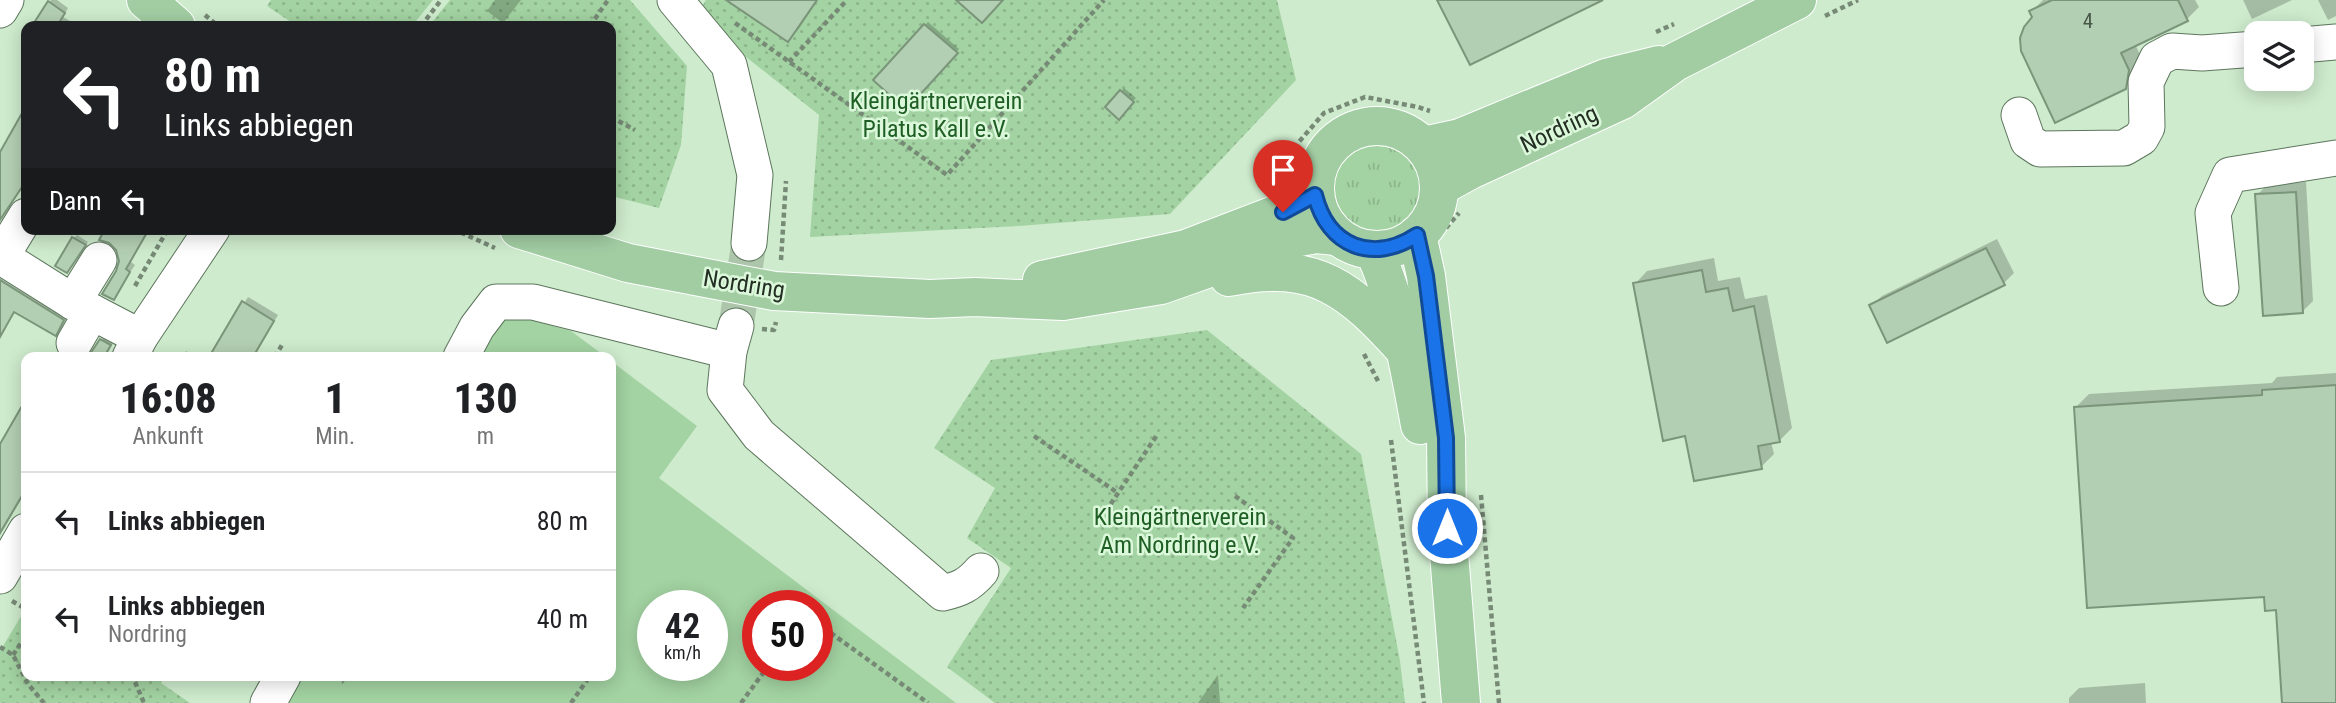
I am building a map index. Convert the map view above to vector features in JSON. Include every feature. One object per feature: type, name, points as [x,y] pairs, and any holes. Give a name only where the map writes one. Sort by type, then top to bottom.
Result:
[{"type":"main road","points":[[146,0],[170,21]]},
{"type":"main road","name":"Nordring","points":[[1450,198],[1470,170],[1622,100],[1675,62],[1797,0]]},
{"type":"main road","name":"Nordring","points":[[1432,131],[1460,138],[1606,78],[1675,62]]},
{"type":"main road","points":[[1431,237],[1374,250],[1355,246],[1337,236],[1319,211],[1315,195],[1316,176],[1323,158],[1335,142],[1351,132],[1370,127],[1389,127],[1407,134],[1432,131],[1434,166],[1450,198],[1436,205],[1429,221],[1431,237],[1426,276],[1446,438],[1447,528],[1461,703]]},
{"type":"main road","name":"Nordring","points":[[975,297],[1186,248],[1283,212],[1315,195]]},
{"type":"main road","name":"Nordring","points":[[538,235],[628,263],[774,291],[930,299],[975,297],[1063,301],[1161,285],[1294,238],[1316,234],[1337,236]]},
{"type":"main road","points":[[1374,250],[1390,285],[1407,353],[1424,443],[1447,528]]},
{"type":"main road","points":[[1161,285],[1270,271],[1310,276],[1329,283],[1348,295],[1377,320],[1407,353]]},
{"type":"street","points":[[0,10],[6,0]]},
{"type":"street","points":[[675,0],[729,65],[755,174],[749,243]]},
{"type":"street","points":[[2314,44],[2336,42]]},
{"type":"street","points":[[2018,115],[2028,141],[2040,149],[2124,148],[2141,138],[2147,127],[2146,82],[2157,59],[2172,51],[2202,53],[2244,49]]},
{"type":"street","points":[[2221,288],[2213,213],[2230,175],[2336,158]]},
{"type":"street","points":[[21,224],[1,256],[110,326]]},
{"type":"street","points":[[74,343],[110,326],[206,235]]},
{"type":"street","points":[[99,260],[110,326]]},
{"type":"street","points":[[469,342],[496,302],[533,302],[732,339],[725,390],[759,435],[943,593],[962,589],[981,571]]},
{"type":"street","points":[[0,575],[21,539]]},
{"type":"street","points":[[268,703],[280,681]]},
{"type":"path","points":[[425,21],[442,0]]},
{"type":"path","points":[[593,21],[608,0]]},
{"type":"path","points":[[789,62],[847,0]]},
{"type":"path","points":[[734,22],[947,175],[1104,0]]},
{"type":"path","points":[[1277,185],[1298,143],[1324,113],[1365,97],[1418,107],[1432,131]]},
{"type":"path","points":[[616,120],[635,130]]},
{"type":"path","points":[[1431,237],[1446,228],[1450,198]]},
{"type":"path","points":[[110,326],[164,235]]},
{"type":"path","points":[[278,352],[283,343]]},
{"type":"path","points":[[1359,345],[1380,387]]},
{"type":"path","points":[[1106,511],[1157,435]]},
{"type":"path","points":[[1034,436],[1118,493]]},
{"type":"path","points":[[1391,436],[1424,703]]},
{"type":"path","points":[[1235,496],[1293,538],[1243,608]]},
{"type":"path","points":[[833,635],[928,703]]},
{"type":"path","points":[[13,654],[21,643]]},
{"type":"path","points":[[0,647],[13,654],[21,670]]},
{"type":"path","points":[[26,681],[44,703]]},
{"type":"path","points":[[134,681],[144,703]]},
{"type":"path","points":[[570,703],[586,681]]},
{"type":"path","points":[[741,703],[757,681]]},
{"type":"green space","points":[[271,0],[433,0],[416,21],[290,21],[267,6]]},
{"type":"green space","points":[[450,0],[630,0],[687,66],[681,145],[659,208],[616,197],[616,21],[433,21]]},
{"type":"green space","name":"Kleingärtnerverein Pilatus Kall e.V.","points":[[706,0],[1277,0],[1296,80],[1170,214],[1019,226],[810,237],[819,115],[696,17]]},
{"type":"green space","points":[[1377,146],[1401,153],[1413,165],[1420,189],[1413,213],[1401,225],[1377,232],[1353,225],[1341,213],[1334,189],[1341,165],[1353,153]]},
{"type":"green space","points":[[506,313],[571,331],[599,352],[482,352]]},
{"type":"green space","name":"Kleingärtnerverein Am Nordring e.V.","points":[[1207,330],[1361,454],[1400,661],[1405,703],[995,703],[947,667],[1011,568],[967,538],[995,488],[934,448],[991,360]]},
{"type":"green space","points":[[616,365],[697,426],[659,478],[807,590],[742,590],[742,681],[833,681],[833,610],[956,703],[273,703],[287,681],[616,681]]},
{"type":"green space","points":[[21,616],[21,681],[162,681],[161,683],[190,703],[0,703],[0,651]]},
{"type":"building","points":[[726,0],[817,0],[788,42]]},
{"type":"building","points":[[956,0],[1003,0],[982,23]]},
{"type":"building","points":[[1437,0],[1603,0],[1470,65]]},
{"type":"building","points":[[2052,0],[2178,0],[2188,21],[2121,53],[2129,70],[2126,89],[2055,123],[2021,51],[2020,38],[2032,17],[2029,11]]},
{"type":"building","points":[[48,1],[65,13],[60,21],[35,21]]},
{"type":"building","points":[[924,24],[958,53],[906,110],[873,80]]},
{"type":"building","points":[[1120,90],[1134,102],[1119,120],[1105,107]]},
{"type":"building","points":[[21,115],[21,188],[0,220],[0,152]]},
{"type":"building","points":[[2296,192],[2303,313],[2263,316],[2255,194]]},
{"type":"building","points":[[102,235],[146,235],[126,269],[130,272],[114,300],[102,294],[119,261],[116,250],[109,243],[99,240]]},
{"type":"building","points":[[72,237],[86,245],[67,273],[55,266]]},
{"type":"building","points":[[1986,248],[2005,285],[1887,343],[1869,305]]},
{"type":"building","points":[[1702,270],[1706,292],[1728,288],[1733,311],[1754,306],[1780,442],[1758,446],[1762,469],[1694,481],[1685,436],[1663,441],[1633,283]]},
{"type":"building","points":[[0,280],[64,320],[56,336],[14,312],[0,337]]},
{"type":"building","points":[[242,301],[274,321],[256,352],[212,352]]},
{"type":"building","points":[[100,339],[111,345],[107,352],[91,352]]},
{"type":"building","points":[[2336,385],[2336,703],[2282,703],[2276,610],[2265,611],[2264,597],[2087,608],[2074,407],[2262,395],[2262,390]]},
{"type":"building","points":[[21,408],[21,497],[0,533],[0,444]]},
{"type":"tunnel","points":[[736,326],[749,243]]},
{"type":"route","points":[[1283,212],[1315,195],[1319,211],[1327,225],[1337,236],[1355,246],[1374,250],[1390,248],[1417,235],[1426,276],[1446,438],[1447,528]]}]
